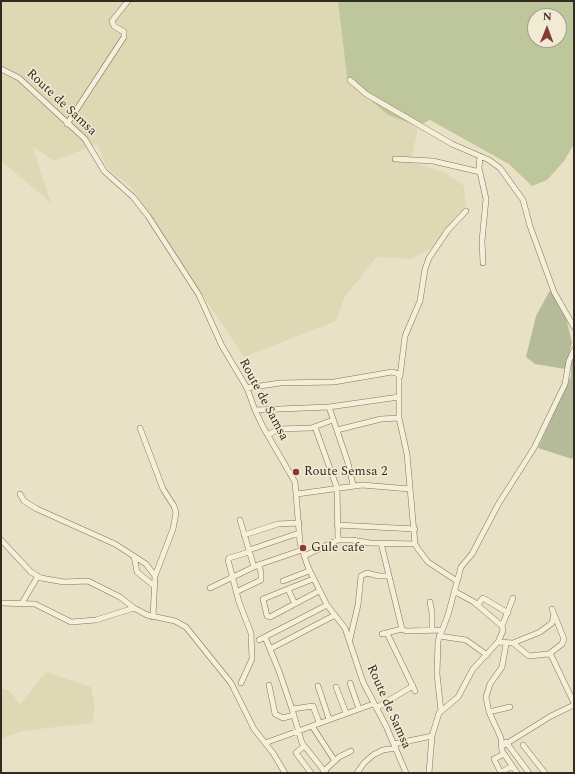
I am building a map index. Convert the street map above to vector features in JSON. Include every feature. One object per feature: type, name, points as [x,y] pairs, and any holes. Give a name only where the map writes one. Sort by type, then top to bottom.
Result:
[{"type":"street","points":[[67,124],[124,37],[124,32],[114,26],[112,21],[128,1]]},
{"type":"street","name":"Route de Samsa","points":[[1,69],[18,78],[67,124],[85,138],[104,171],[133,197],[148,216],[199,295],[224,349],[247,388],[255,410],[291,474],[297,494],[299,534],[309,571],[327,605],[345,628],[362,677],[395,746],[406,773]]},
{"type":"street","points":[[350,80],[371,97],[452,144],[496,163],[521,195],[530,226],[554,292],[574,327]]},
{"type":"street","points":[[480,156],[480,172],[486,200],[482,241],[483,263]]},
{"type":"street","points":[[395,158],[433,161],[480,172]]},
{"type":"street","points":[[457,581],[428,562],[418,550],[416,544],[407,454],[399,418],[399,397],[400,377],[406,336],[420,301],[425,269],[429,258],[448,230],[466,211]]},
{"type":"street","points":[[441,711],[437,674],[438,645],[461,567],[472,554],[498,503],[537,442],[565,384],[569,361],[574,350]]},
{"type":"street","points":[[247,388],[274,383],[334,382],[392,372],[397,373],[400,377]]},
{"type":"street","points":[[255,410],[329,407],[399,397]]},
{"type":"street","points":[[329,407],[348,463],[353,485]]},
{"type":"street","points":[[337,430],[381,419],[399,418]]},
{"type":"street","points":[[268,435],[281,428],[305,429],[333,420]]},
{"type":"street","points":[[315,427],[337,488],[338,540]]},
{"type":"street","points":[[140,428],[163,489],[174,506],[176,513],[174,529],[155,576],[153,585],[153,617]]},
{"type":"street","points":[[297,494],[353,485],[377,485],[410,489]]},
{"type":"street","points":[[20,494],[24,502],[37,509],[115,544],[150,568],[155,576]]},
{"type":"street","points":[[236,592],[261,580],[249,551],[240,520]]},
{"type":"street","points":[[244,535],[278,524],[299,523]]},
{"type":"street","points":[[337,526],[415,529]]},
{"type":"street","points":[[241,682],[253,654],[250,627],[231,577],[229,558],[299,534]]},
{"type":"street","points":[[1,540],[31,572],[38,576],[60,582],[90,582],[120,597],[134,608],[153,617],[173,621],[188,629],[231,683],[254,729],[285,773]]},
{"type":"street","points":[[210,588],[256,566],[303,553],[338,540],[416,544]]},
{"type":"street","points":[[381,543],[402,629]]},
{"type":"street","points":[[134,556],[137,572],[153,585]]},
{"type":"street","points":[[283,581],[309,571]]},
{"type":"street","points":[[350,639],[358,605],[361,576],[367,573],[379,576],[388,576]]},
{"type":"street","points":[[22,603],[38,576]]},
{"type":"street","points":[[313,578],[263,599],[266,616],[270,617],[320,591]]},
{"type":"street","points":[[288,589],[295,604]]},
{"type":"street","points":[[454,591],[469,599],[502,626]]},
{"type":"street","points":[[477,605],[483,598],[508,613]]},
{"type":"street","points":[[429,773],[432,736],[436,720],[441,711],[458,697],[473,669],[498,642],[503,631],[502,626],[514,598]]},
{"type":"street","points":[[430,602],[432,613],[432,630]]},
{"type":"street","points":[[1,603],[35,604],[71,622],[96,620],[134,608]]},
{"type":"street","points":[[259,640],[327,605]]},
{"type":"street","points":[[498,642],[506,644],[513,643],[540,632],[552,623],[553,611],[563,635],[563,641],[549,654],[529,656],[513,643]]},
{"type":"street","points":[[270,649],[335,615]]},
{"type":"street","points":[[265,743],[360,708],[375,706],[414,688],[384,634],[402,629],[406,631],[442,630]]},
{"type":"street","points":[[440,636],[466,640],[487,655]]},
{"type":"street","points":[[264,637],[279,670],[304,746],[324,772],[342,754],[351,751]]},
{"type":"street","points":[[506,644],[502,667],[488,689],[486,697],[489,712],[501,738],[501,747],[517,773]]},
{"type":"street","points":[[501,747],[551,716],[574,704],[554,659],[549,654]]},
{"type":"street","points":[[350,683],[360,708]]},
{"type":"street","points":[[269,685],[275,714],[283,718],[294,715]]},
{"type":"street","points":[[318,686],[329,719]]},
{"type":"street","points":[[336,687],[346,713]]},
{"type":"street","points":[[292,709],[313,706],[319,722]]},
{"type":"street","points":[[489,712],[510,707]]},
{"type":"street","points":[[312,726],[335,760]]},
{"type":"street","points":[[357,773],[364,763],[373,755],[383,750],[432,736]]},
{"type":"street","points":[[501,738],[507,743],[529,773]]},
{"type":"street","points":[[523,745],[544,773]]},
{"type":"street","points":[[304,746],[296,753],[312,773]]},
{"type":"street","points":[[504,754],[494,759],[501,773],[512,766]]},
{"type":"shaded area","points":[[1,1],[338,1],[347,77],[418,126],[411,162],[446,173],[464,186],[466,206],[432,247],[412,259],[376,257],[344,298],[336,321],[244,357],[130,186],[107,168],[97,144],[54,161],[33,147],[51,203],[1,161]]},
{"type":"shaded area","points":[[46,672],[91,687],[95,707],[92,723],[22,731],[1,739],[1,688],[9,690],[20,704]]},
{"type":"green space","points":[[338,1],[574,1],[574,144],[564,161],[547,180],[532,186],[509,164],[430,120],[418,126],[388,115],[359,90],[347,77]]},
{"type":"green space","points":[[552,290],[566,318],[572,342],[565,369],[535,364],[526,357],[536,316],[549,292]]},
{"type":"green space","points":[[574,357],[574,455],[572,459],[538,448],[571,376],[571,362]]},
{"type":"place","name":"Route Semsa 2","points":[[296,472]]},
{"type":"place","name":"Gule cafe","points":[[303,548]]}]
